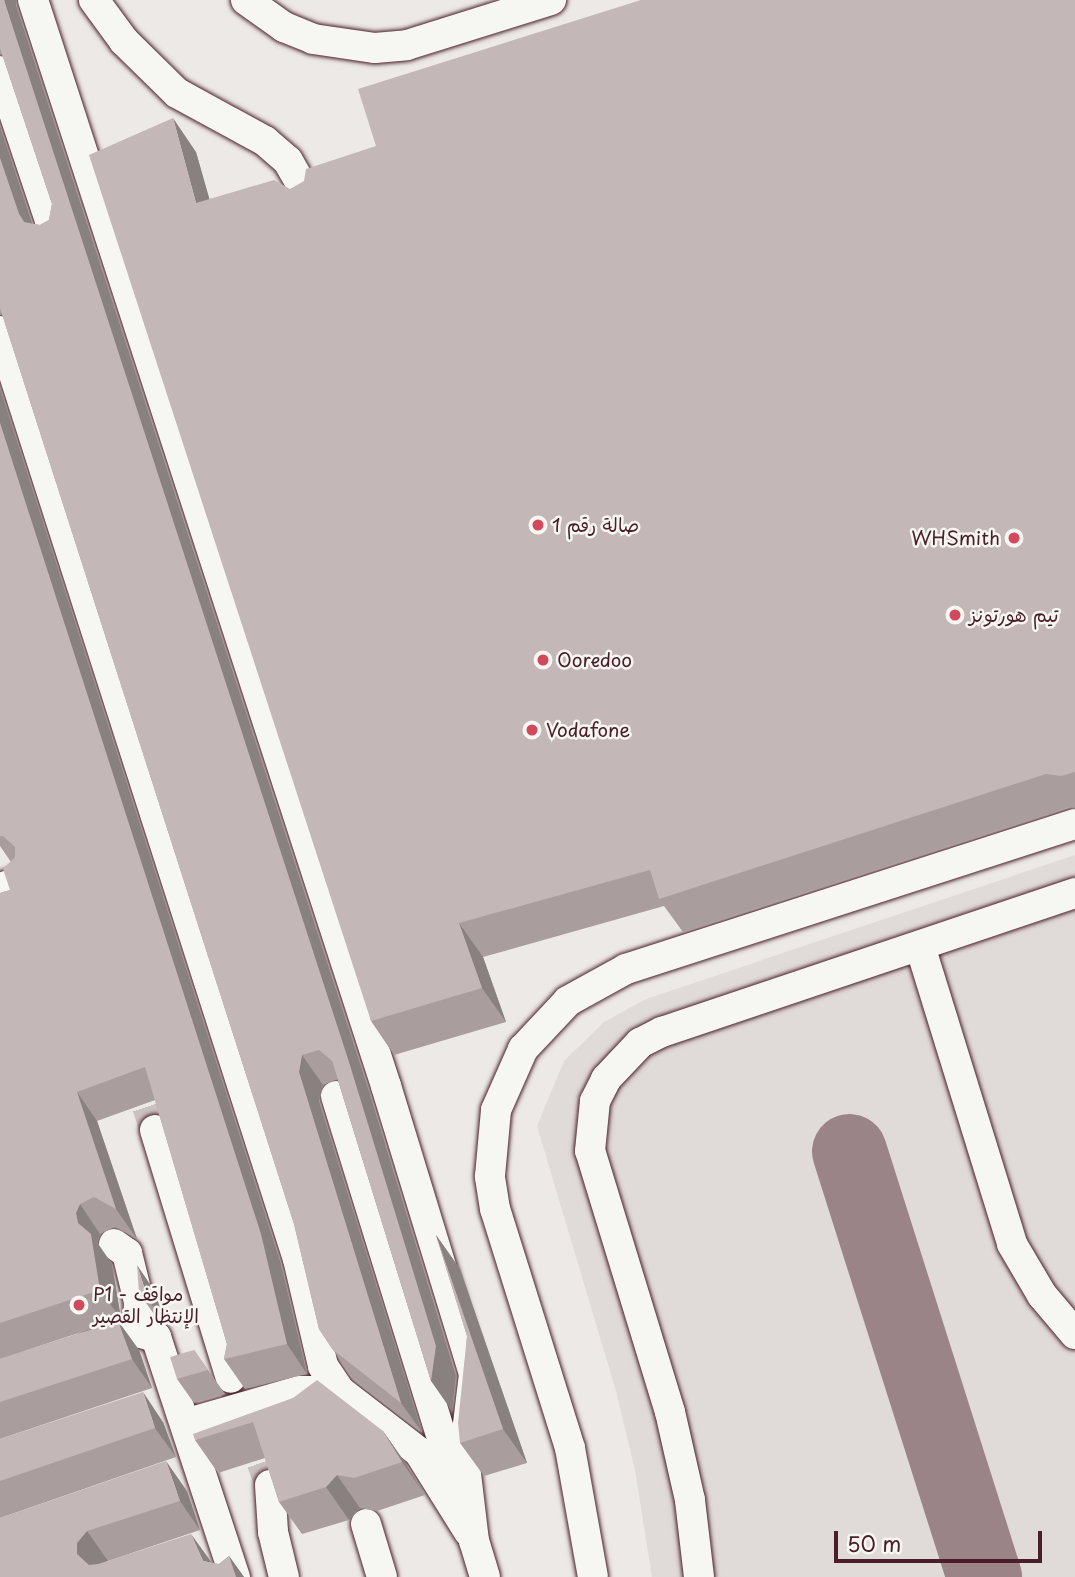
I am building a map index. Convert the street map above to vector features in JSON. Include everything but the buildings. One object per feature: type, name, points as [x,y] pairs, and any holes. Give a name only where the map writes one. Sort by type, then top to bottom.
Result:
[{"type":"street","points":[[33,0],[382,1073],[474,1374],[464,1457],[474,1541]]},
{"type":"street","points":[[94,0],[124,41],[177,93],[265,141],[288,161],[313,205]]},
{"type":"street","points":[[246,0],[284,27],[313,39],[375,48],[407,46],[551,0]]},
{"type":"street","points":[[0,71],[56,238]]},
{"type":"street","points":[[0,331],[298,1259],[320,1355],[340,1391],[419,1452],[474,1541]]},
{"type":"street","points":[[593,1577],[570,1447],[495,1209],[490,1176],[496,1110],[523,1049],[568,1001],[626,969],[1075,824]]},
{"type":"street","points":[[699,1577],[690,1500],[670,1412],[590,1151],[595,1101],[621,1059],[662,1032],[1075,894]]},
{"type":"street","points":[[920,946],[1012,1244],[1042,1295],[1075,1334]]},
{"type":"street","points":[[336,1096],[485,1577]]},
{"type":"street","points":[[155,1130],[231,1378]]},
{"type":"street","points":[[114,1244],[127,1253],[139,1302],[138,1332]]},
{"type":"street","points":[[63,1356],[138,1332],[156,1337],[171,1410],[206,1456],[211,1545],[235,1577]]},
{"type":"street","points":[[171,1410],[299,1391],[340,1391]]},
{"type":"street","points":[[206,1456],[310,1414],[340,1391]]},
{"type":"street","points":[[270,1485],[273,1532],[284,1577]]},
{"type":"street","points":[[366,1524],[382,1577]]},
{"type":"shaded area","points":[[1075,855],[1075,1577],[652,1577],[635,1470],[616,1391],[537,1126],[564,1061],[604,1022],[646,999]]},
{"type":"taxiway","points":[[849,1151],[984,1577]]},
{"type":"tunnel","points":[[133,1064],[155,1130]]},
{"type":"tunnel","points":[[231,1378],[270,1485]]},
{"type":"place","name":"صالة رقم 1","points":[[538,525]]},
{"type":"place","name":"WHSmith","points":[[1014,538]]},
{"type":"place","name":"تيم هورتونز","points":[[955,615]]},
{"type":"place","name":"Ooredoo","points":[[543,660]]},
{"type":"place","name":"Vodafone","points":[[532,730]]},
{"type":"place","name":"P1 - مواقف الإنتظار القصير","points":[[79,1305]]}]
